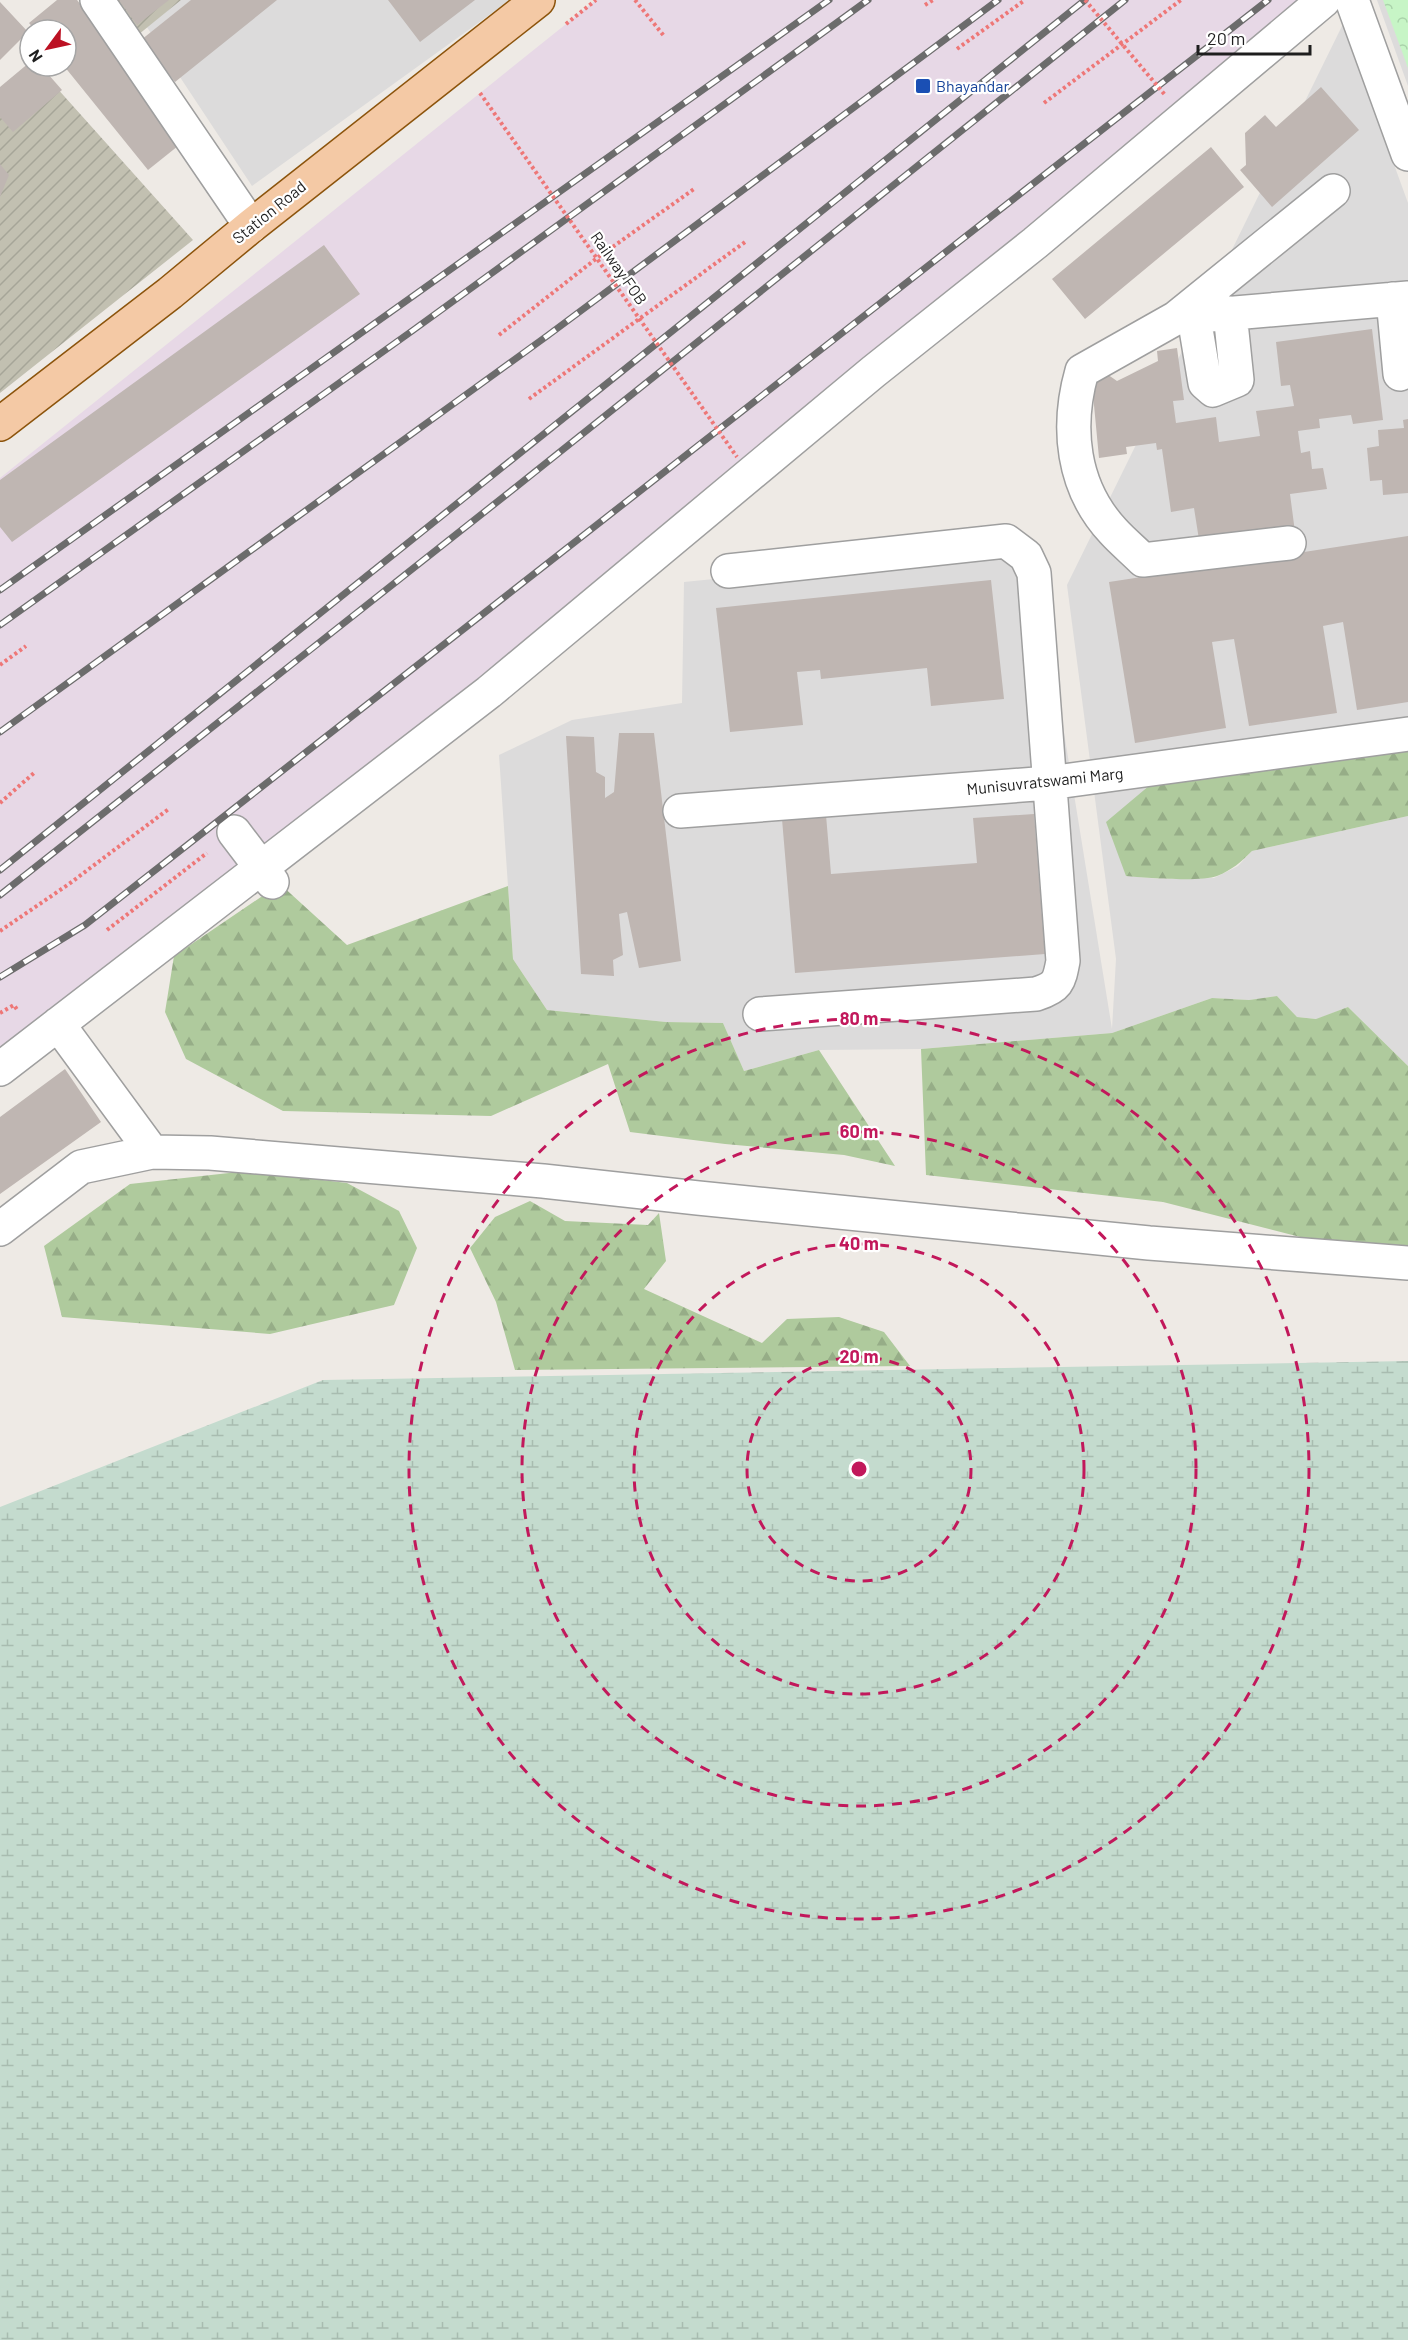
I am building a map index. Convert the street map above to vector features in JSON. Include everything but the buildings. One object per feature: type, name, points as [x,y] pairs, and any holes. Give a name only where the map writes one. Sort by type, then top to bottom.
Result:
[{"type":"main road","name":"Station Road","points":[[0,424],[170,294],[250,226],[538,0]]},
{"type":"street","points":[[97,0],[250,226]]},
{"type":"street","points":[[0,1069],[58,1024],[267,874],[489,692],[621,572],[861,370],[1035,243],[1324,0]]},
{"type":"street","points":[[1352,0],[1408,154]]},
{"type":"street","points":[[1288,543],[1143,560],[1112,531],[1087,495],[1074,447],[1075,393],[1082,371],[1185,318],[1334,191]]},
{"type":"street","points":[[1185,318],[1400,299],[1400,374]]},
{"type":"street","points":[[1185,318],[1205,383],[1213,390],[1237,380],[1230,313]]},
{"type":"street","points":[[728,571],[1006,542],[1026,556],[1034,573],[1063,961],[1059,980],[1050,989],[1036,994],[760,1014]]},
{"type":"street","name":"Munisuvratswami Marg","points":[[680,811],[1048,783],[1408,734]]},
{"type":"street","points":[[234,832],[267,874]]},
{"type":"street","points":[[58,1024],[152,1152]]},
{"type":"street","points":[[0,1228],[81,1167],[152,1152],[210,1153],[531,1180],[1126,1240],[1408,1263]]},
{"type":"path","points":[[635,0],[664,36]]},
{"type":"path","points":[[925,5],[933,0]]},
{"type":"path","points":[[957,49],[1025,0]]},
{"type":"path","points":[[1085,0],[1165,95]]},
{"type":"path","points":[[1044,103],[1181,0]]},
{"type":"path","name":"Railway FOB","points":[[480,93],[737,457]]},
{"type":"path","points":[[499,335],[597,258],[694,189]]},
{"type":"path","points":[[529,399],[745,242]]},
{"type":"path","points":[[0,665],[26,646]]},
{"type":"path","points":[[0,803],[35,772]]},
{"type":"path","points":[[0,931],[69,884],[170,808]]},
{"type":"path","points":[[107,930],[234,832]]},
{"type":"shaded area","points":[[109,0],[181,0],[133,39]]},
{"type":"shaded area","points":[[129,0],[510,0],[252,186]]},
{"type":"shaded area","points":[[596,0],[1331,0],[603,616],[0,1052],[0,478]]},
{"type":"shaded area","points":[[1377,0],[1408,0],[1408,86]]},
{"type":"shaded area","points":[[1343,24],[1408,203],[1408,749],[1126,876],[1161,879],[1214,878],[1238,866],[1252,851],[1408,816],[1408,1066],[1348,1007],[1317,1019],[1297,1017],[1277,996],[1249,1000],[1212,998],[1112,1033],[921,1049],[819,1050],[744,1071],[723,1023],[666,1022],[547,1010],[513,959],[499,755],[572,720],[682,703],[684,582],[1034,547],[1112,1029],[1116,959],[1067,585]]},
{"type":"shaded area","points":[[48,78],[193,240],[0,393],[0,116]]},
{"type":"green space","points":[[1383,0],[1408,0],[1408,68]]},
{"type":"green space","points":[[1408,749],[1408,816],[1252,851],[1232,868],[1210,878],[1173,879],[1126,876],[1106,822],[1150,785]]},
{"type":"green space","points":[[280,884],[347,945],[508,886],[513,959],[547,1010],[666,1022],[723,1023],[744,1071],[819,1050],[895,1166],[844,1155],[630,1132],[608,1064],[491,1116],[283,1111],[186,1059],[165,1012],[174,956]]},
{"type":"green space","points":[[1277,996],[1297,1017],[1316,1019],[1348,1007],[1408,1066],[1408,1247],[1304,1238],[1163,1202],[926,1175],[921,1049],[1112,1033],[1212,998],[1249,1000]]},
{"type":"green space","points":[[247,1171],[347,1183],[399,1211],[417,1248],[394,1305],[270,1334],[62,1317],[44,1246],[130,1184]]},
{"type":"green space","points":[[530,1201],[565,1221],[648,1225],[659,1213],[666,1261],[644,1289],[762,1343],[787,1319],[839,1317],[884,1332],[910,1366],[515,1370],[496,1302],[470,1248],[495,1217]]},
{"type":"green space","points":[[1408,1361],[1408,2340],[0,2340],[0,1507],[323,1380]]},
{"type":"railway","points":[[0,590],[829,0]]},
{"type":"railway","points":[[0,625],[412,331],[868,0]]},
{"type":"railway","points":[[0,732],[547,336],[998,0]]},
{"type":"railway","points":[[0,870],[1085,0]]},
{"type":"railway","points":[[0,895],[516,487],[1125,0]]},
{"type":"railway","points":[[0,977],[85,925],[1268,0]]},
{"type":"place","name":"Bhayandar","points":[[923,86]]}]
